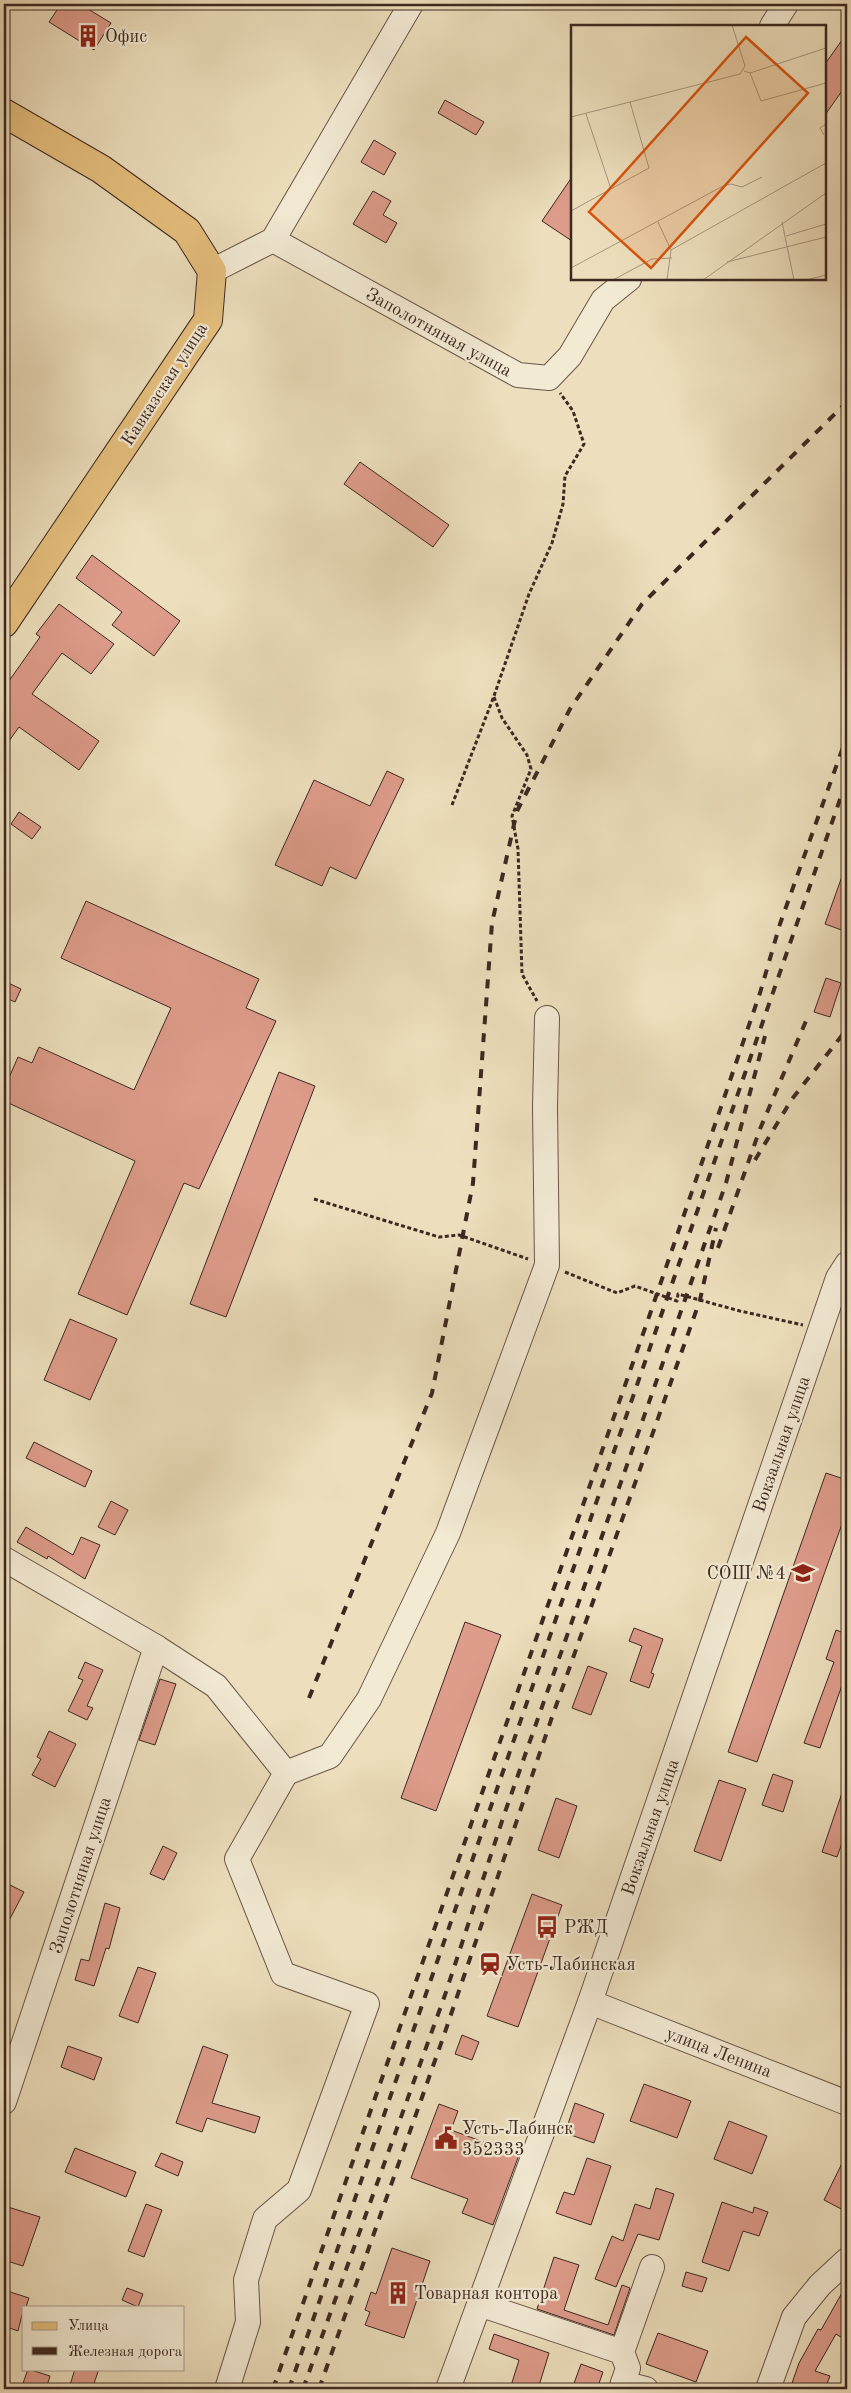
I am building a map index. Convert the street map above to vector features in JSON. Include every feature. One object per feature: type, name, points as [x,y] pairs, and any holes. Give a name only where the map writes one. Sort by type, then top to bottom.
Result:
[{"type":"main road","points":[[4,113],[101,169],[187,231],[212,271]]},
{"type":"main road","name":"Кавказская улица","points":[[4,623],[208,320],[212,271]]},
{"type":"street","points":[[212,271],[273,240],[411,4]]},
{"type":"street","points":[[773,25],[786,4]]},
{"type":"street","name":"Заполотняная улица","points":[[273,240],[518,375],[549,378]]},
{"type":"street","points":[[549,378],[570,356],[603,300],[628,280]]},
{"type":"street","points":[[227,2389],[248,2322],[246,2280],[265,2219],[299,2190],[367,2004],[283,1974],[236,1859],[286,1773],[330,1756],[369,1699],[448,1533],[547,1266],[545,1107],[547,1018]]},
{"type":"street","name":"Вокзальная улица","points":[[448,2389],[590,2002],[838,1278],[847,1264]]},
{"type":"street","points":[[4,1559],[156,1648],[216,1686],[286,1773]]},
{"type":"street","name":"Заполотняная улица","points":[[4,2102],[10,2068],[156,1648]]},
{"type":"street","name":"улица Ленина","points":[[590,2002],[847,2103]]},
{"type":"street","points":[[768,2389],[794,2317],[820,2285],[847,2260]]},
{"type":"street","points":[[646,2389],[622,2386],[628,2368],[622,2352],[652,2267]]},
{"type":"street","points":[[479,2304],[622,2352]]},
{"type":"path","points":[[452,805],[494,696],[529,594],[552,543],[563,504],[566,476],[584,444],[574,411],[549,378]]},
{"type":"path","points":[[494,696],[502,718],[527,755],[530,769],[512,816],[518,850],[522,974],[547,1018]]},
{"type":"building","name":"Офис","points":[[61,4],[80,4],[111,23],[94,50],[49,22]]},
{"type":"building","points":[[847,33],[847,84],[826,114],[826,63]]},
{"type":"building","points":[[445,100],[484,122],[476,135],[438,113]]},
{"type":"building","points":[[374,140],[396,153],[384,175],[361,162]]},
{"type":"building","points":[[571,178],[571,240],[542,221]]},
{"type":"building","points":[[373,191],[391,201],[383,215],[397,223],[386,243],[353,224]]},
{"type":"building","points":[[360,462],[449,525],[433,547],[344,484]]},
{"type":"building","points":[[92,555],[180,621],[154,656],[112,625],[122,612],[76,578]]},
{"type":"building","points":[[59,604],[114,644],[91,674],[62,653],[32,694],[99,741],[79,770],[19,727],[4,748],[4,688],[40,637],[36,634]]},
{"type":"building","points":[[387,771],[404,779],[356,879],[330,867],[322,886],[275,865],[314,780],[370,806]]},
{"type":"building","points":[[19,812],[41,827],[32,839],[11,824]]},
{"type":"building","points":[[845,868],[847,868],[847,932],[825,924]]},
{"type":"building","points":[[86,901],[259,979],[246,1008],[276,1021],[199,1189],[184,1183],[127,1315],[78,1294],[135,1161],[4,1101],[4,1089],[18,1057],[32,1063],[39,1047],[134,1090],[171,1008],[61,958]]},
{"type":"building","points":[[826,978],[841,983],[830,1017],[814,1012]]},
{"type":"building","points":[[4,981],[21,989],[15,1002],[4,997]]},
{"type":"building","points":[[279,1072],[315,1086],[226,1317],[190,1304]]},
{"type":"building","points":[[70,1319],[117,1339],[90,1400],[44,1380]]},
{"type":"building","points":[[34,1442],[92,1471],[85,1487],[26,1458]]},
{"type":"building","points":[[826,1473],[847,1480],[847,1510],[757,1762],[728,1752]]},
{"type":"building","points":[[111,1501],[128,1510],[115,1535],[98,1527]]},
{"type":"building","points":[[26,1527],[73,1555],[81,1537],[100,1545],[85,1579],[48,1556],[47,1559],[17,1542]]},
{"type":"building","points":[[465,1622],[501,1635],[436,1811],[401,1798]]},
{"type":"building","points":[[634,1628],[663,1639],[651,1673],[654,1674],[649,1688],[630,1681],[642,1646],[629,1641]]},
{"type":"building","points":[[836,1630],[844,1633],[847,1631],[847,1671],[820,1748],[804,1743],[834,1662],[826,1659]]},
{"type":"building","points":[[85,1662],[103,1670],[87,1706],[93,1708],[87,1720],[68,1711],[83,1680],[78,1678]]},
{"type":"building","points":[[588,1666],[607,1673],[591,1715],[572,1708]]},
{"type":"building","points":[[160,1679],[176,1684],[155,1745],[139,1740]]},
{"type":"building","points":[[49,1731],[76,1744],[55,1787],[32,1775],[41,1759],[37,1757]]},
{"type":"building","points":[[773,1774],[793,1781],[783,1812],[762,1805]]},
{"type":"building","points":[[719,1780],[746,1789],[721,1861],[694,1851]]},
{"type":"building","points":[[845,1784],[847,1785],[847,1829],[837,1857],[822,1852]]},
{"type":"building","points":[[556,1798],[577,1806],[559,1858],[538,1850]]},
{"type":"building","points":[[163,1846],[177,1853],[164,1880],[150,1874]]},
{"type":"building","points":[[8,1884],[24,1892],[4,1930],[4,1892]]},
{"type":"building","name":"Усть-Лабинская","points":[[532,1894],[562,1905],[518,2027],[487,2016]]},
{"type":"building","points":[[105,1903],[120,1908],[109,1949],[106,1948],[94,1986],[75,1980],[81,1959],[89,1961]]},
{"type":"building","points":[[138,1967],[156,1973],[138,2023],[119,2016]]},
{"type":"building","points":[[462,2035],[479,2042],[472,2060],[455,2054]]},
{"type":"building","points":[[68,2046],[102,2058],[94,2080],[61,2067]]},
{"type":"building","points":[[203,2046],[228,2055],[212,2103],[260,2117],[255,2133],[207,2118],[202,2132],[176,2123]]},
{"type":"building","points":[[644,2084],[691,2101],[677,2138],[630,2121]]},
{"type":"building","points":[[575,2103],[604,2114],[594,2143],[565,2133]]},
{"type":"building","points":[[439,2104],[458,2111],[451,2130],[519,2155],[493,2225],[462,2213],[468,2199],[411,2178]]},
{"type":"building","points":[[729,2121],[767,2136],[752,2174],[714,2159]]},
{"type":"building","points":[[75,2148],[136,2172],[126,2197],[65,2172]]},
{"type":"building","points":[[161,2153],[183,2162],[178,2176],[155,2166]]},
{"type":"building","points":[[847,2153],[847,2212],[824,2200]]},
{"type":"building","points":[[587,2158],[611,2166],[591,2225],[556,2213],[564,2192],[574,2195]]},
{"type":"building","points":[[656,2188],[674,2194],[659,2240],[638,2234],[616,2287],[595,2279],[612,2236],[623,2241],[635,2204],[650,2209]]},
{"type":"building","points":[[722,2202],[753,2213],[754,2207],[768,2212],[759,2236],[743,2231],[729,2271],[702,2262]]},
{"type":"building","points":[[146,2204],[162,2210],[144,2257],[128,2251]]},
{"type":"building","points":[[8,2207],[40,2217],[23,2266],[4,2260],[4,2218]]},
{"type":"building","name":"Товарная контора","points":[[392,2248],[430,2261],[404,2338],[365,2325],[370,2312],[365,2310],[371,2292],[376,2294]]},
{"type":"building","points":[[554,2257],[579,2265],[564,2310],[608,2325],[622,2285],[630,2288],[614,2335],[537,2309]]},
{"type":"building","points":[[686,2272],[707,2278],[702,2292],[682,2286]]},
{"type":"building","points":[[847,2284],[847,2341],[836,2334],[815,2371],[830,2376],[825,2389],[790,2389],[799,2363],[818,2329],[821,2330]]},
{"type":"building","points":[[127,2288],[143,2294],[138,2306],[122,2300]]},
{"type":"building","points":[[4,2290],[29,2298],[26,2306],[22,2306],[18,2331],[4,2326]]},
{"type":"building","points":[[658,2333],[708,2351],[696,2382],[646,2364]]},
{"type":"building","points":[[494,2334],[549,2353],[538,2389],[510,2389],[519,2360],[489,2349]]},
{"type":"building","points":[[581,2364],[603,2372],[597,2389],[572,2389]]},
{"type":"building","points":[[28,2370],[50,2376],[46,2389],[21,2389]]},
{"type":"building","points":[[75,2370],[99,2370],[92,2389],[82,2389],[70,2385]]},
{"type":"railway","points":[[309,1698],[432,1393],[473,1183],[492,923],[517,811],[570,709],[642,604],[847,402]]},
{"type":"railway","points":[[273,2389],[650,1314],[760,993],[780,924],[847,736]]},
{"type":"railway","points":[[289,2389],[847,779]]},
{"type":"railway","points":[[718,1248],[760,1129],[806,1021]]},
{"type":"railway","points":[[755,1160],[792,1099],[847,1029]]},
{"type":"railway","points":[[303,2389],[445,1995],[504,1815],[726,1183],[765,1036]]},
{"type":"railway","points":[[319,2389],[444,2035],[551,1720],[700,1300],[716,1228]]},
{"type":"place","name":"Офис","points":[[88,36]]},
{"type":"place","name":"СОШ №4","points":[[803,1573]]},
{"type":"place","name":"РЖД","points":[[547,1927]]},
{"type":"place","name":"Усть-Лабинская","points":[[490,1964]]},
{"type":"place","name":"Усть-Лабинск 352333","points":[[446,2138]]},
{"type":"place","name":"Товарная контора","points":[[398,2293]]}]
